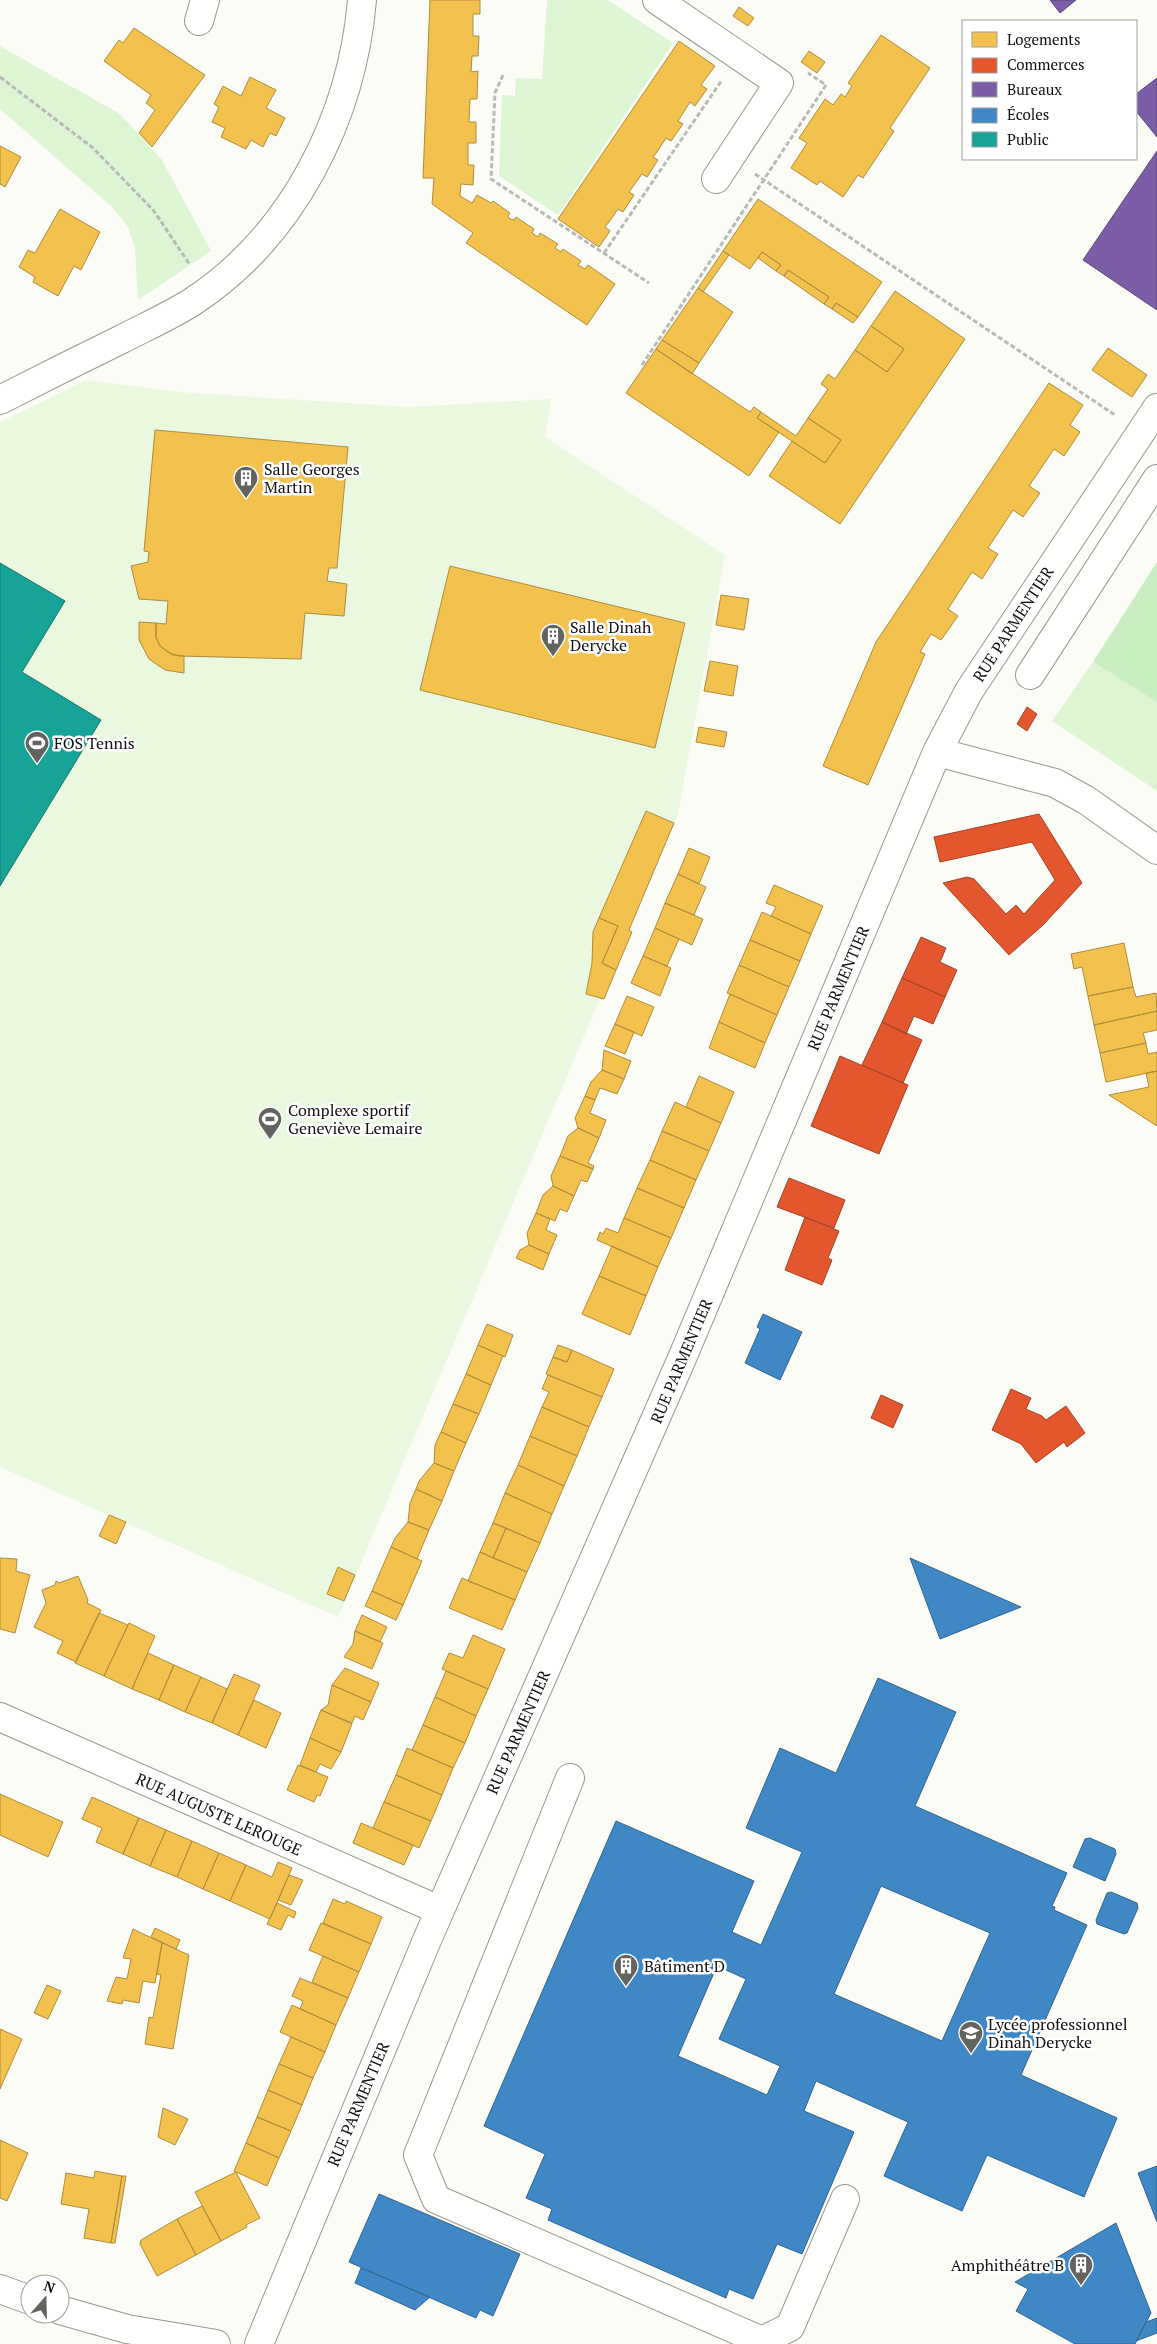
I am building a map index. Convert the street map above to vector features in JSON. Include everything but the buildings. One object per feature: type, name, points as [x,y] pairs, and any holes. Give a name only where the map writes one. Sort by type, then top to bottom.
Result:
[{"type":"street","points":[[3,393],[148,326],[191,302],[251,252],[304,185],[324,148],[342,101],[352,66],[359,35],[362,0]]},
{"type":"street","points":[[657,0],[779,83],[724,168]]},
{"type":"street","name":"RUE PARMENTIER","points":[[259,2344],[439,1910],[683,1356],[937,752],[951,722],[969,691],[1157,408]]},
{"type":"street","points":[[1030,675],[1157,479]]},
{"type":"street","points":[[937,752],[1055,783],[1086,800],[1157,850]]},
{"type":"street","name":"RUE AUGUSTE LEROUGE","points":[[0,1717],[439,1910]]},
{"type":"street","points":[[570,1778],[418,2155],[436,2199],[762,2341],[790,2327],[845,2199]]},
{"type":"street","points":[[0,2289],[20,2296]]},
{"type":"street","points":[[70,2313],[127,2328],[216,2344]]},
{"type":"path","points":[[604,254],[739,55]]},
{"type":"path","points":[[503,75],[496,94],[491,179],[649,283]]},
{"type":"path","points":[[0,77],[93,148],[154,211],[206,291]]},
{"type":"path","points":[[724,168],[1141,432]]},
{"type":"green space","points":[[547,0],[608,0],[673,43],[558,215],[499,176],[502,95],[515,96],[516,78],[542,79]]},
{"type":"green space","points":[[0,46],[120,114],[162,160],[211,251],[138,300],[135,249],[128,227],[112,207],[0,109]]},
{"type":"green space","name":"Complexe sportif Geneviève Lemaire","points":[[86,380],[179,392],[409,407],[551,399],[545,437],[725,555],[678,814],[338,1617],[0,1467],[0,422]]},
{"type":"green space","points":[[1157,562],[1157,702],[1093,662]]},
{"type":"green space","points":[[1093,662],[1157,702],[1157,791],[1052,721]]},
{"type":"place","name":"Salle Georges Martin","points":[[246,499]]},
{"type":"place","name":"Salle Dinah Derycke","points":[[553,657]]},
{"type":"place","name":"FOS Tennis","points":[[37,764]]},
{"type":"place","name":"Complexe sportif Geneviève Lemaire","points":[[270,1140]]},
{"type":"place","name":"Bâtiment D","points":[[626,1987]]},
{"type":"place","name":"Lycée professionnel Dinah Derycke","points":[[971,2054]]},
{"type":"place","name":"Amphithéâtre B","points":[[1081,2286]]}]
